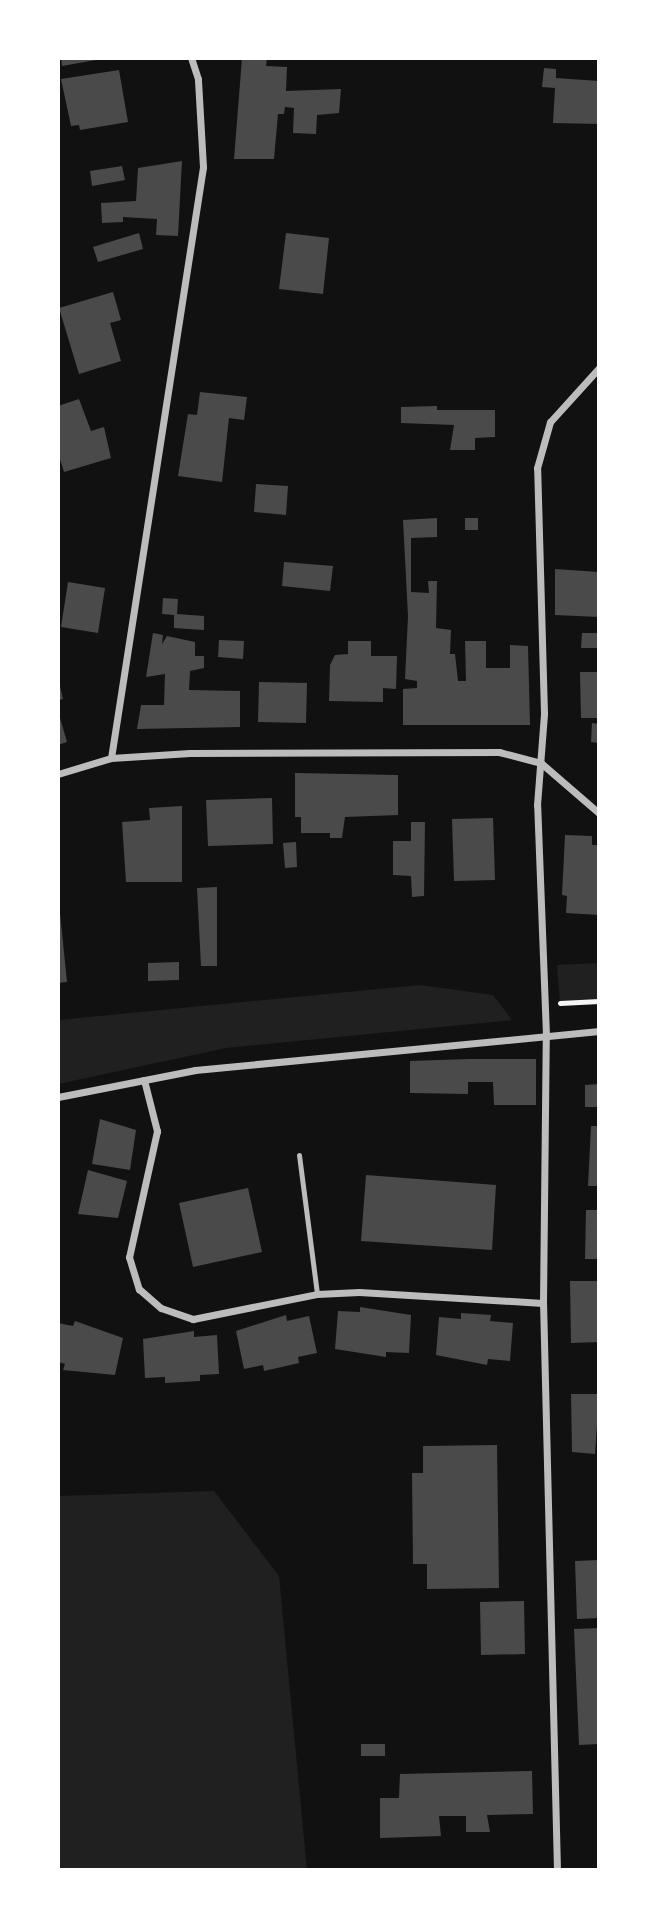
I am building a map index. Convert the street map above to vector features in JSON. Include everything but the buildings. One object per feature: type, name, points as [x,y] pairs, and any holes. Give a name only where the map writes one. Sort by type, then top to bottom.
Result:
[{"type":"street","points":[[111,758],[203,167],[198,79],[191,58]]},
{"type":"street","points":[[557,1870],[543,1303],[546,1035],[537,805],[541,763],[540,446],[563,402],[599,368]]},
{"type":"street","points":[[58,774],[111,758],[190,752],[499,752],[541,763],[599,813]]},
{"type":"street","points":[[58,1097],[195,1070],[599,1031]]},
{"type":"street","points":[[144,1080],[156,1131],[148,1182],[132,1229],[129,1257],[139,1289],[162,1308],[193,1319],[317,1294],[359,1292],[543,1303]]},
{"type":"lane","points":[[299,1155],[317,1294]]},
{"type":"path","points":[[545,1004],[599,1001]]},
{"type":"shaded area","points":[[599,963],[599,1001],[560,1003],[557,965]]},
{"type":"shaded area","points":[[420,985],[493,995],[512,1020],[226,1048],[58,1084],[58,1020]]},
{"type":"shaded area","points":[[214,1491],[279,1576],[307,1870],[58,1870],[58,1496]]}]
